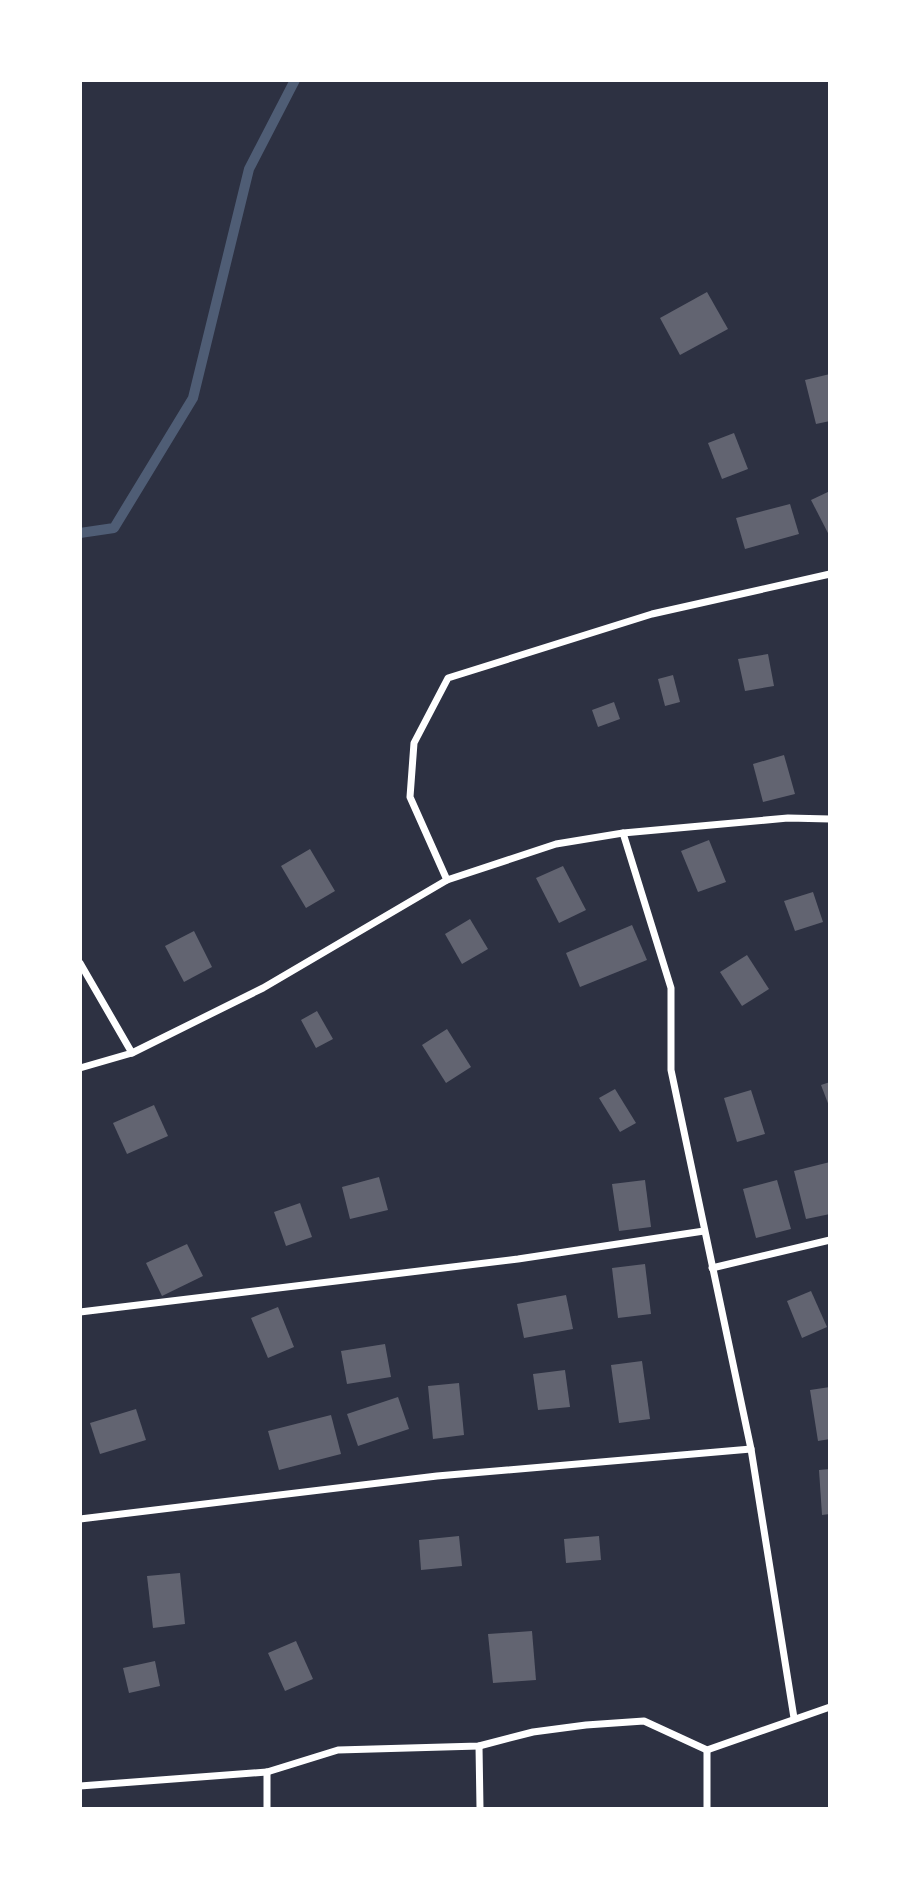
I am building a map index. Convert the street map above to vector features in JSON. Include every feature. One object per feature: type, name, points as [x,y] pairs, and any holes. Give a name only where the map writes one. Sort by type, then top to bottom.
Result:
[{"type":"street","points":[[447,880],[410,797],[414,743],[448,678],[652,614],[830,574]]},
{"type":"street","points":[[80,1068],[132,1053],[263,988],[447,880],[556,844],[623,833],[788,818],[830,819]]},
{"type":"street","points":[[623,833],[671,988],[671,1070],[751,1449],[794,1718]]},
{"type":"street","points":[[80,963],[132,1053]]},
{"type":"street","points":[[80,1312],[518,1259],[704,1231]]},
{"type":"street","points":[[712,1268],[830,1240]]},
{"type":"street","points":[[80,1519],[437,1476],[751,1449]]},
{"type":"street","points":[[80,1786],[267,1772],[338,1750],[479,1746],[533,1732],[644,1721],[707,1750],[830,1707]]},
{"type":"street","points":[[479,1746],[480,1808]]},
{"type":"street","points":[[707,1750],[707,1808]]},
{"type":"street","points":[[267,1772],[267,1808]]},
{"type":"building","points":[[707,292],[728,329],[680,355],[660,318]]},
{"type":"building","points":[[830,374],[830,421],[816,424],[805,380]]},
{"type":"building","points":[[734,433],[748,469],[722,479],[708,443]]},
{"type":"building","points":[[830,491],[830,537],[811,500]]},
{"type":"building","points":[[790,504],[799,534],[745,549],[736,518]]},
{"type":"building","points":[[768,654],[774,686],[745,691],[738,659]]},
{"type":"building","points":[[673,675],[680,702],[665,706],[658,679]]},
{"type":"building","points":[[614,702],[620,719],[598,727],[592,710]]},
{"type":"building","points":[[784,755],[795,794],[763,802],[753,764]]},
{"type":"building","points":[[709,840],[726,882],[698,892],[681,851]]},
{"type":"building","points":[[310,849],[335,891],[306,908],[281,866]]},
{"type":"building","points":[[563,866],[586,910],[559,923],[536,878]]},
{"type":"building","points":[[813,892],[823,922],[795,931],[784,901]]},
{"type":"building","points":[[470,919],[488,949],[462,964],[445,934]]},
{"type":"building","points":[[632,925],[647,960],[580,987],[566,953]]},
{"type":"building","points":[[194,931],[212,967],[184,982],[165,946]]},
{"type":"building","points":[[747,955],[769,989],[742,1006],[720,972]]},
{"type":"building","points":[[317,1011],[333,1039],[316,1048],[301,1020]]},
{"type":"building","points":[[447,1029],[471,1067],[446,1083],[422,1045]]},
{"type":"building","points":[[830,1082],[830,1106],[829,1106],[821,1085]]},
{"type":"building","points":[[615,1089],[636,1123],[620,1132],[599,1098]]},
{"type":"building","points":[[751,1090],[765,1134],[737,1142],[724,1098]]},
{"type":"building","points":[[154,1105],[168,1136],[127,1154],[113,1123]]},
{"type":"building","points":[[830,1162],[830,1214],[806,1219],[794,1171]]},
{"type":"building","points":[[379,1177],[388,1210],[350,1219],[342,1187]]},
{"type":"building","points":[[645,1180],[651,1227],[619,1231],[612,1184]]},
{"type":"building","points":[[777,1180],[791,1229],[756,1238],[743,1189]]},
{"type":"building","points":[[300,1203],[312,1237],[286,1246],[274,1212]]},
{"type":"building","points":[[187,1244],[203,1276],[162,1296],[146,1263]]},
{"type":"building","points":[[645,1264],[651,1314],[618,1318],[612,1268]]},
{"type":"building","points":[[811,1291],[827,1327],[802,1338],[787,1301]]},
{"type":"building","points":[[566,1295],[573,1329],[524,1338],[517,1304]]},
{"type":"building","points":[[278,1307],[294,1347],[268,1358],[251,1318]]},
{"type":"building","points":[[385,1344],[391,1377],[347,1384],[341,1351]]},
{"type":"building","points":[[642,1361],[650,1419],[619,1423],[611,1365]]},
{"type":"building","points":[[565,1370],[570,1407],[538,1410],[533,1374]]},
{"type":"building","points":[[459,1383],[464,1435],[433,1439],[428,1386]]},
{"type":"building","points":[[830,1387],[830,1439],[818,1441],[810,1390]]},
{"type":"building","points":[[398,1397],[409,1429],[358,1446],[347,1414]]},
{"type":"building","points":[[136,1409],[146,1440],[100,1454],[90,1423]]},
{"type":"building","points":[[331,1415],[341,1454],[279,1470],[268,1431]]},
{"type":"building","points":[[830,1469],[830,1514],[822,1515],[819,1470]]},
{"type":"building","points":[[459,1536],[462,1566],[421,1570],[419,1540]]},
{"type":"building","points":[[599,1536],[601,1560],[566,1563],[564,1539]]},
{"type":"building","points":[[180,1573],[185,1624],[153,1628],[147,1576]]},
{"type":"building","points":[[532,1631],[536,1680],[493,1683],[488,1634]]},
{"type":"building","points":[[296,1641],[313,1679],[285,1691],[268,1653]]},
{"type":"building","points":[[155,1661],[160,1686],[129,1693],[123,1668]]},
{"type":"waterway","points":[[80,533],[114,528],[193,398],[249,169],[295,80]]}]
